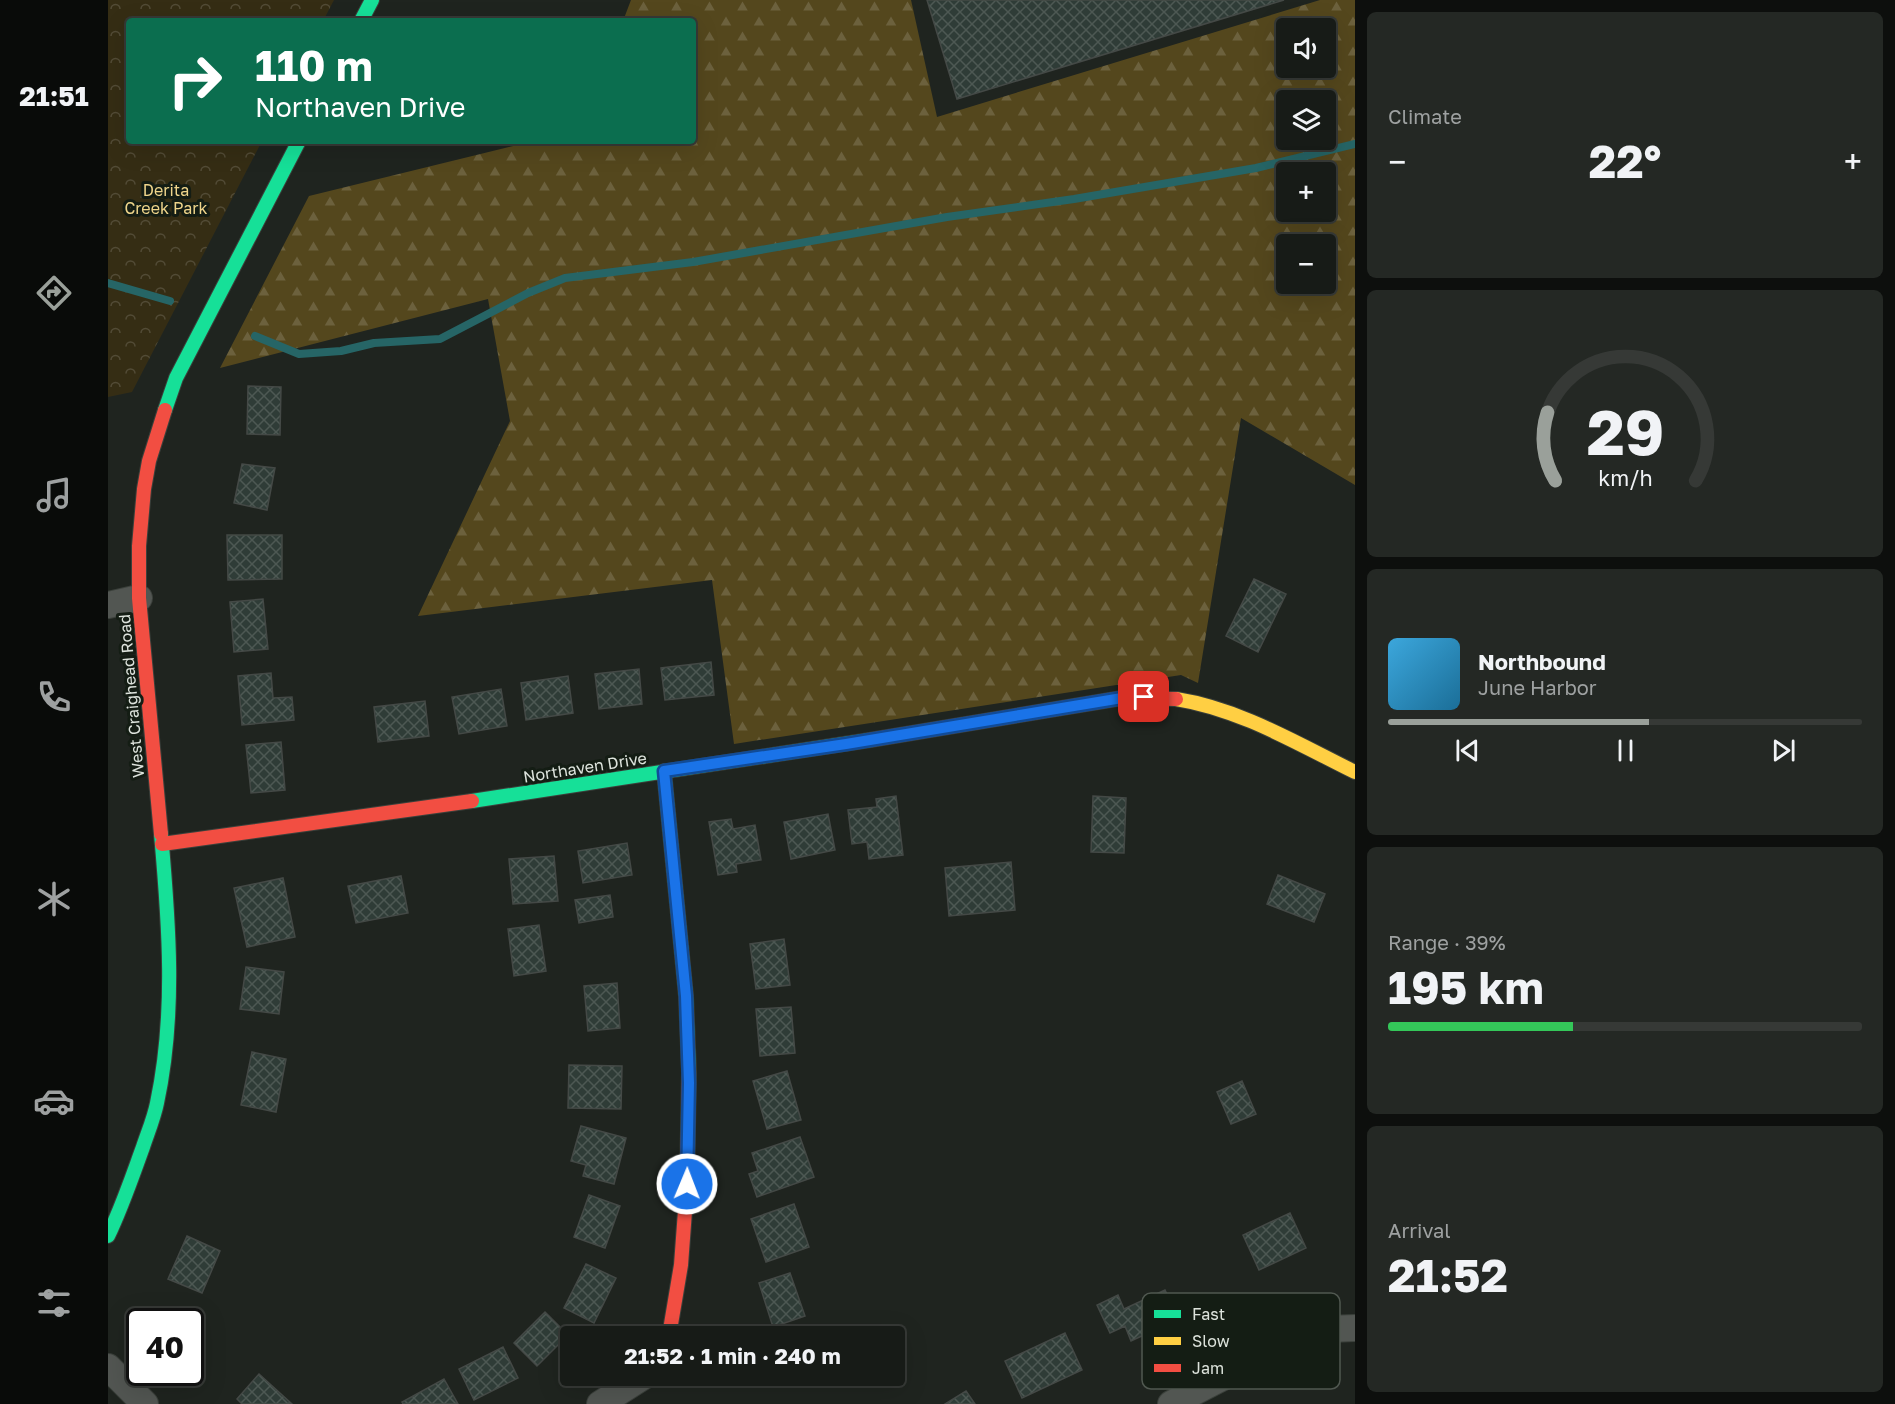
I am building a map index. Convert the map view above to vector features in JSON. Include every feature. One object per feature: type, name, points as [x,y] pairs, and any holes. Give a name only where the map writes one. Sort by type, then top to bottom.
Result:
[{"type":"street","points":[[363,18],[372,0]]},
{"type":"street","name":"West Craighead Road","points":[[108,1236],[122,1208],[157,1105],[166,1050],[169,1011],[169,927],[138,598],[139,546],[144,489],[149,461],[176,378],[297,144]]},
{"type":"street","points":[[108,605],[138,598]]},
{"type":"street","name":"Northaven Drive","points":[[162,844],[504,796],[846,744],[1122,698],[1144,697],[1189,702],[1233,714],[1355,772]]},
{"type":"street","points":[[664,771],[686,996],[689,1083],[687,1184],[681,1265],[671,1326]]},
{"type":"street","points":[[1340,1329],[1355,1328]]},
{"type":"street","points":[[108,1367],[145,1404]]},
{"type":"street","points":[[600,1404],[628,1386]]},
{"type":"street","points":[[1171,1404],[1200,1389]]},
{"type":"green space","name":"Derita Creek Park","points":[[108,0],[334,0],[325,18],[126,18],[126,144],[260,144],[132,392],[108,397]]},
{"type":"green space","points":[[631,0],[911,0],[937,117],[1320,0],[1355,0],[1355,485],[1241,418],[1198,683],[1181,675],[734,744],[712,580],[418,616],[510,421],[488,299],[220,368],[309,196],[522,144],[696,144],[696,18],[624,18]]},
{"type":"building","points":[[927,0],[1284,0],[957,99]]},
{"type":"building","points":[[248,386],[281,387],[280,435],[247,434]]},
{"type":"building","points":[[242,464],[275,468],[267,510],[234,503]]},
{"type":"building","points":[[227,535],[282,535],[282,579],[228,580]]},
{"type":"building","points":[[1254,579],[1286,594],[1258,652],[1226,636]]},
{"type":"building","points":[[263,599],[268,649],[234,652],[230,602]]},
{"type":"building","points":[[711,662],[714,695],[665,700],[661,668]]},
{"type":"building","points":[[639,669],[642,704],[599,709],[595,674]]},
{"type":"building","points":[[271,673],[273,698],[292,697],[294,720],[242,725],[238,676]]},
{"type":"building","points":[[568,676],[573,713],[526,720],[521,683]]},
{"type":"building","points":[[501,689],[507,726],[459,734],[452,697]]},
{"type":"building","points":[[425,701],[429,736],[378,742],[374,707]]},
{"type":"building","points":[[281,742],[285,790],[251,793],[246,745]]},
{"type":"building","points":[[896,796],[903,855],[869,859],[867,842],[852,844],[848,810],[877,807],[876,799]]},
{"type":"building","points":[[1093,796],[1126,798],[1124,853],[1091,852]]},
{"type":"building","points":[[828,814],[835,850],[791,859],[784,822]]},
{"type":"building","points":[[731,819],[733,829],[755,825],[761,860],[736,864],[737,872],[718,875],[709,822]]},
{"type":"building","points":[[627,843],[632,875],[583,883],[578,851]]},
{"type":"building","points":[[554,856],[558,901],[513,904],[509,859]]},
{"type":"building","points":[[1011,862],[1015,910],[949,916],[945,868]]},
{"type":"building","points":[[1278,875],[1325,894],[1314,922],[1267,904]]},
{"type":"building","points":[[401,876],[408,913],[356,923],[348,886]]},
{"type":"building","points":[[283,878],[295,937],[247,947],[234,888]]},
{"type":"building","points":[[610,895],[613,917],[579,923],[575,900]]},
{"type":"building","points":[[539,925],[546,971],[514,976],[508,929]]},
{"type":"building","points":[[784,939],[790,985],[756,989],[750,944]]},
{"type":"building","points":[[246,967],[284,972],[279,1014],[240,1009]]},
{"type":"building","points":[[617,983],[620,1028],[588,1031],[584,986]]},
{"type":"building","points":[[791,1007],[795,1053],[760,1056],[756,1009]]},
{"type":"building","points":[[252,1052],[286,1059],[276,1112],[241,1105]]},
{"type":"building","points":[[569,1065],[622,1066],[621,1109],[568,1108]]},
{"type":"building","points":[[787,1071],[801,1120],[767,1129],[753,1081]]},
{"type":"building","points":[[1242,1081],[1256,1114],[1231,1124],[1217,1092]]},
{"type":"building","points":[[581,1126],[626,1138],[614,1184],[583,1176],[586,1165],[571,1161]]},
{"type":"building","points":[[800,1137],[814,1177],[757,1197],[749,1174],[758,1171],[752,1153]]},
{"type":"building","points":[[589,1195],[620,1206],[605,1248],[574,1237]]},
{"type":"building","points":[[794,1204],[809,1247],[766,1262],[751,1219]]},
{"type":"building","points":[[1290,1213],[1306,1248],[1259,1270],[1243,1235]]},
{"type":"building","points":[[187,1236],[220,1251],[202,1293],[168,1279]]},
{"type":"building","points":[[586,1264],[616,1278],[594,1323],[564,1308]]},
{"type":"building","points":[[790,1273],[805,1316],[773,1326],[759,1283]]},
{"type":"building","points":[[1118,1295],[1124,1309],[1142,1301],[1142,1336],[1131,1341],[1125,1326],[1110,1333],[1097,1305]]},
{"type":"building","points":[[545,1312],[560,1327],[560,1343],[537,1366],[514,1343]]},
{"type":"building","points":[[1065,1333],[1082,1370],[1022,1398],[1005,1361]]},
{"type":"building","points":[[503,1347],[518,1378],[474,1400],[459,1369]]},
{"type":"building","points":[[259,1374],[292,1404],[242,1404],[237,1399]]},
{"type":"building","points":[[444,1379],[458,1404],[403,1404],[402,1402]]},
{"type":"building","points":[[966,1391],[975,1404],[945,1404]]},
{"type":"waterway","points":[[255,336],[299,354],[341,351],[374,343],[440,339],[528,293],[565,278],[693,262],[947,217],[1074,199],[1256,168],[1355,144]]},
{"type":"waterway","points":[[108,283],[170,301]]},
{"type":"traffic: fast","points":[[363,18],[372,0]]},
{"type":"traffic: fast","points":[[165,410],[176,378],[297,144]]},
{"type":"traffic: fast","points":[[472,801],[870,740]]},
{"type":"traffic: fast","points":[[664,771],[686,996],[689,1073]]},
{"type":"traffic: fast","points":[[108,1236],[127,1192],[153,1120],[163,1070],[169,1003],[169,969],[161,834]]},
{"type":"traffic: slow","points":[[1176,699],[1246,719],[1355,772]]},
{"type":"traffic: jam","points":[[161,834],[139,598],[139,546],[149,461],[165,410]]},
{"type":"traffic: jam","points":[[870,740],[1122,698],[1176,699]]},
{"type":"traffic: jam","points":[[162,844],[472,801]]},
{"type":"traffic: jam","points":[[671,1326],[681,1265],[687,1184],[689,1073]]},
{"type":"route","points":[[687,1184],[689,1083],[686,996],[664,771],[846,744],[1122,698],[1144,697]]}]
